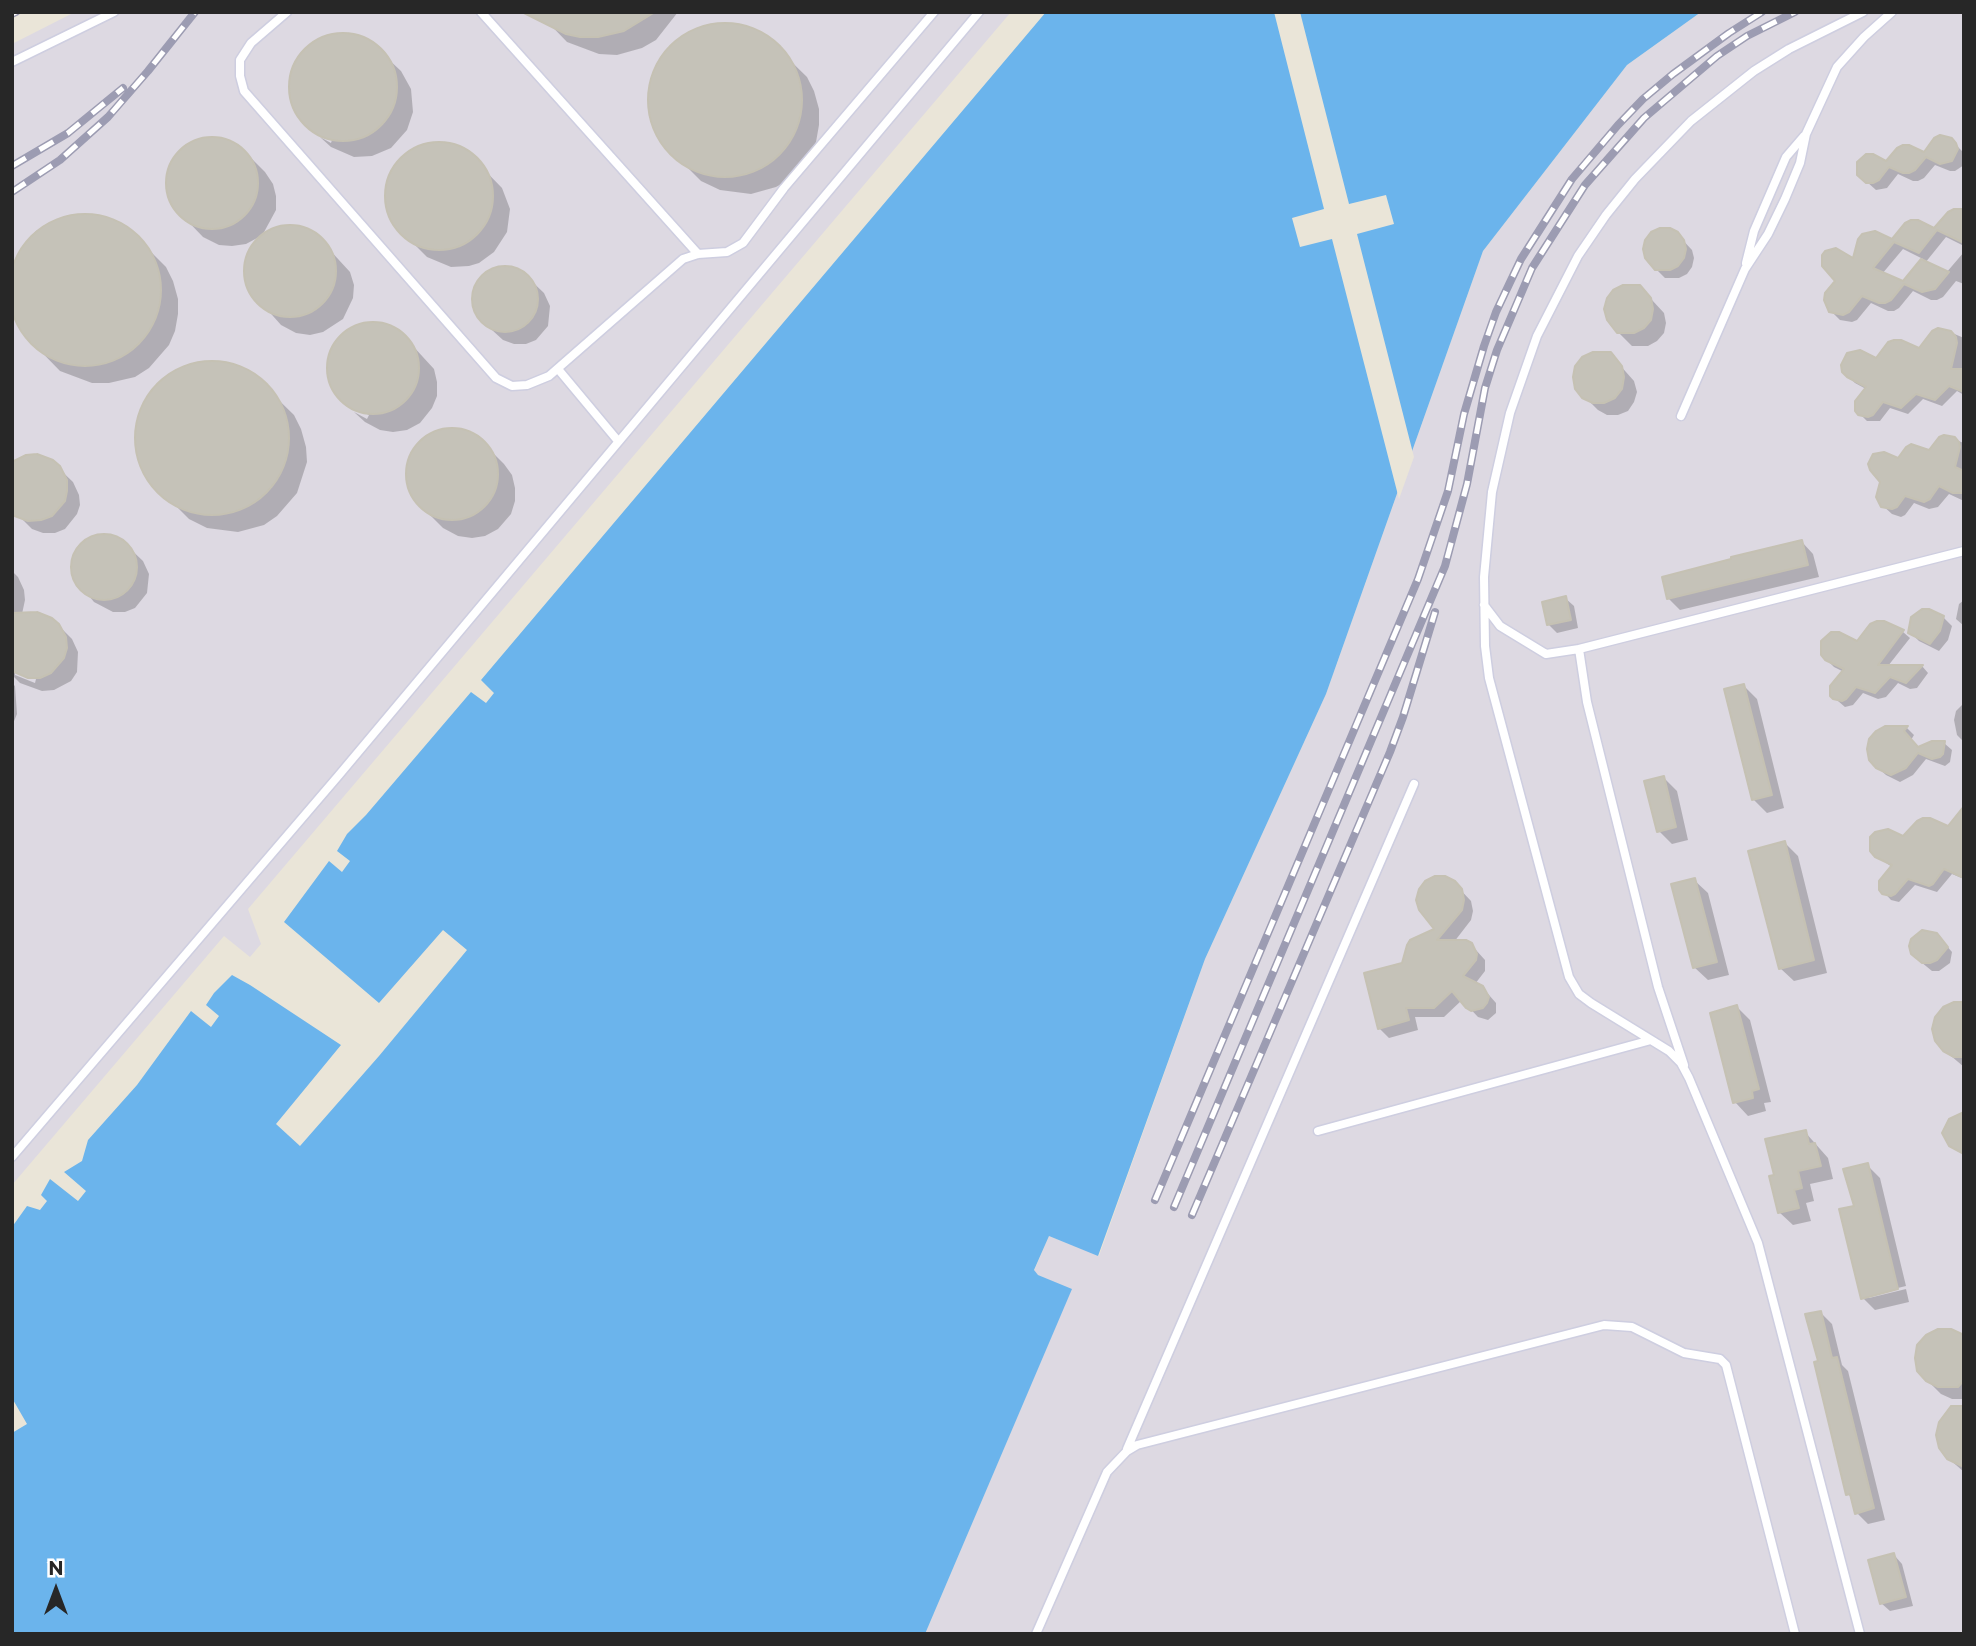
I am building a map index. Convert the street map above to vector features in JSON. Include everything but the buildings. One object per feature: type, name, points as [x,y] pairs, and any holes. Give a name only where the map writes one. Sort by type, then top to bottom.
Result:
[{"type":"lane","points":[[12,62],[114,12]]},
{"type":"lane","points":[[287,12],[251,43],[240,60],[244,91],[496,378],[512,386],[527,385],[549,376],[683,259],[698,254],[727,252],[743,243],[784,188],[934,12]]},
{"type":"lane","points":[[481,12],[698,254]]},
{"type":"lane","points":[[12,1157],[339,775],[979,12]]},
{"type":"lane","points":[[1689,1077],[1681,1063],[1669,1051],[1591,1003],[1579,994],[1569,977],[1489,678],[1485,646],[1485,606],[1486,549],[1492,492],[1510,413],[1536,336],[1578,256],[1635,178],[1691,121],[1754,71],[1789,49],[1863,12]]},
{"type":"lane","points":[[1681,416],[1745,269],[1768,234],[1785,199],[1800,163],[1806,134],[1837,67],[1864,37],[1892,12]]},
{"type":"lane","points":[[1745,269],[1754,231],[1786,157],[1806,134]]},
{"type":"lane","points":[[558,369],[618,441]]},
{"type":"lane","points":[[1485,606],[1500,626],[1546,654],[1579,649],[1964,551]]},
{"type":"lane","points":[[1579,649],[1587,702],[1655,973],[1689,1077],[1758,1243],[1860,1634]]},
{"type":"lane","points":[[1036,1634],[1096,1492],[1107,1472],[1127,1451],[1414,783]]},
{"type":"lane","points":[[1318,1131],[1651,1040]]},
{"type":"lane","points":[[1127,1451],[1163,1437],[1590,1327],[1632,1327],[1684,1353],[1720,1359],[1726,1364],[1795,1634]]},
{"type":"shaded area","points":[[75,12],[1011,12],[248,909],[261,944],[250,957],[224,936],[12,1185],[12,44]]},
{"type":"shaded area","points":[[1701,12],[1964,12],[1964,1634],[925,1634],[1071,1290],[1034,1271],[1049,1236],[1099,1256],[1205,959],[1326,694],[1483,251],[1627,65]]},
{"type":"water","points":[[1046,12],[1701,12],[1627,65],[1483,251],[1326,694],[1205,959],[1098,1256],[1049,1236],[1034,1270],[1038,1275],[1072,1289],[925,1634],[12,1634],[12,1433],[27,1424],[12,1398],[12,1227],[27,1206],[40,1210],[47,1201],[41,1195],[50,1179],[78,1201],[86,1191],[64,1172],[82,1161],[88,1140],[137,1085],[191,1011],[211,1027],[219,1016],[206,1005],[232,975],[341,1045],[276,1124],[300,1146],[379,1056],[467,950],[443,930],[379,1003],[284,922],[329,861],[342,872],[350,861],[337,851],[347,834],[471,692],[486,703],[494,693],[481,680]]},
{"type":"pier","points":[[1274,12],[1300,12],[1349,204],[1386,195],[1394,224],[1357,234],[1414,457],[1399,499],[1332,239],[1300,247],[1292,218],[1324,209]]},
{"type":"railway","points":[[12,14],[16,12]]},
{"type":"railway","points":[[12,192],[60,160],[108,117],[195,12]]},
{"type":"railway","points":[[1155,1200],[1418,579],[1448,491],[1464,414],[1484,346],[1496,312],[1521,259],[1572,179],[1643,99],[1729,33],[1762,12]]},
{"type":"railway","points":[[1174,1207],[1445,566],[1467,484],[1485,388],[1497,350],[1532,268],[1585,185],[1644,118],[1717,56],[1747,36],[1795,12]]},
{"type":"railway","points":[[12,166],[68,133],[123,88]]},
{"type":"railway","points":[[1192,1215],[1390,752],[1435,612]]}]
